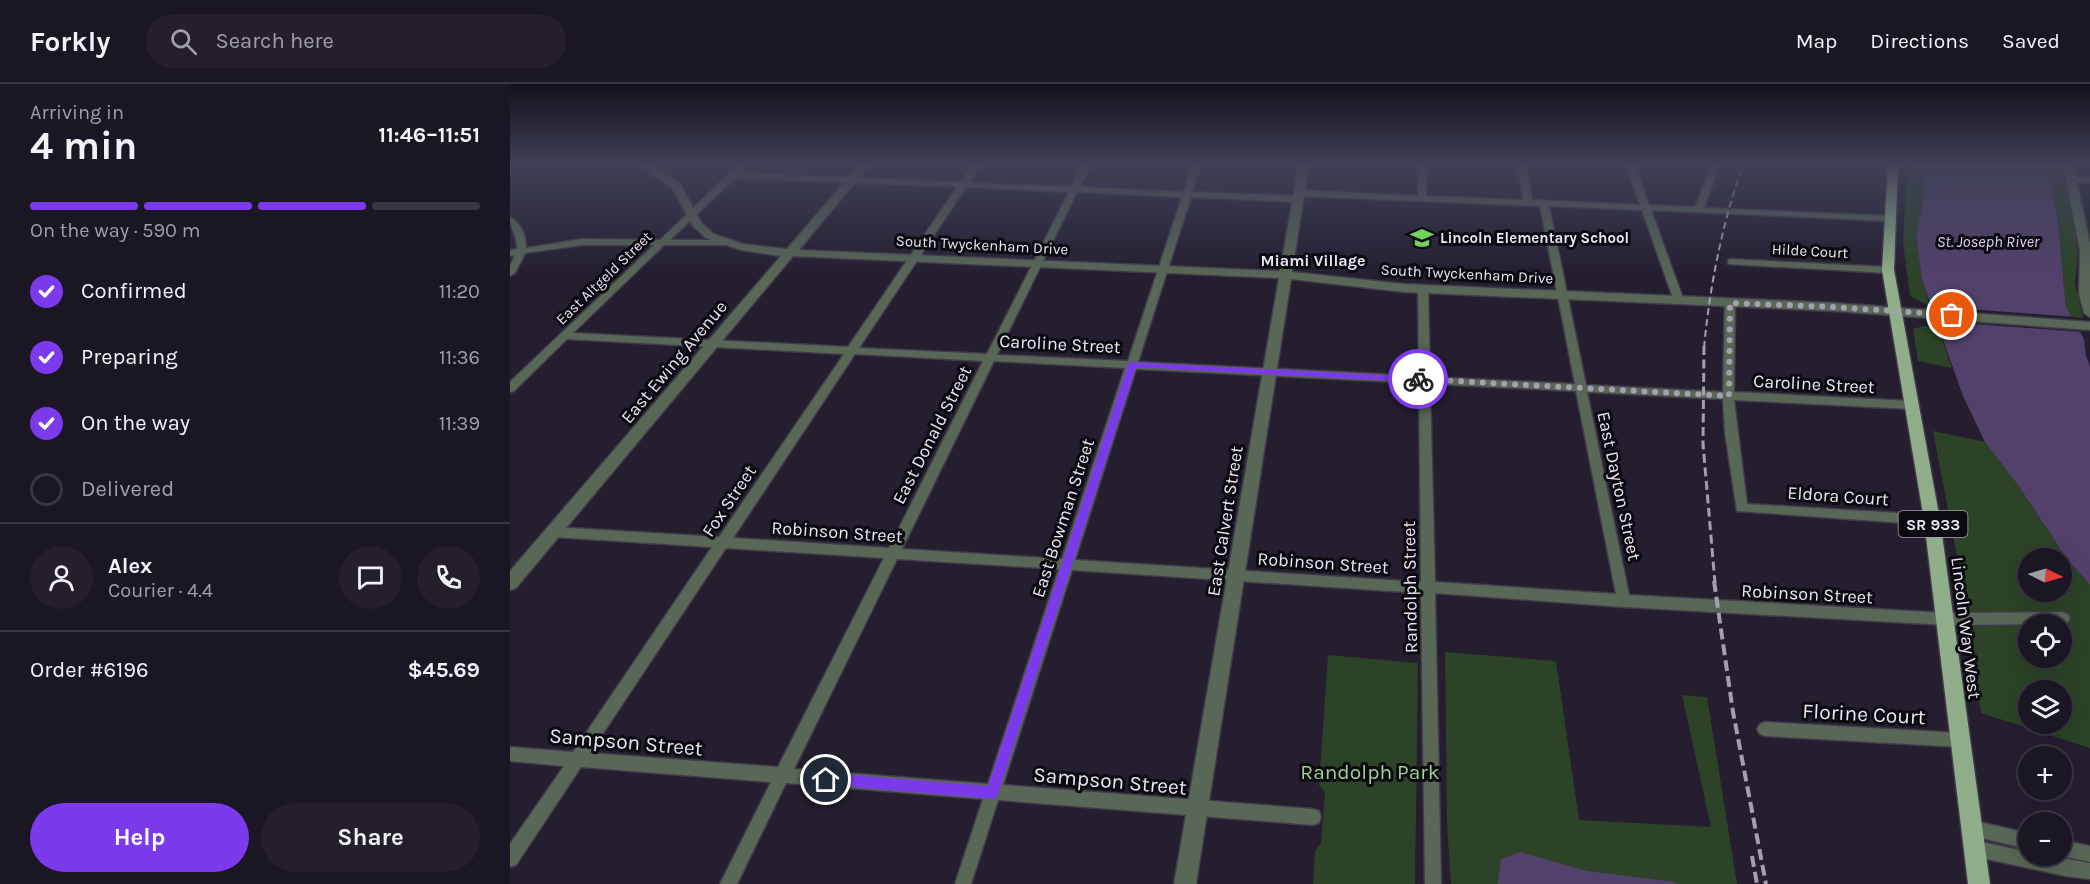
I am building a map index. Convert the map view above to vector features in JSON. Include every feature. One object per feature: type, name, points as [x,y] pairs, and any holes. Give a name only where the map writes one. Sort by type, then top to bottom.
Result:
[{"type":"main road","name":"Lincoln Way West","points":[[1890,201],[1888,270],[1932,520],[1979,884]]},
{"type":"street","points":[[684,201],[698,226],[724,243]]},
{"type":"street","name":"East Altgeld Street","points":[[510,388],[706,201]]},
{"type":"street","name":"East Ewing Avenue","points":[[510,583],[834,201]]},
{"type":"street","name":"Fox Street","points":[[510,859],[952,201]]},
{"type":"street","name":"East Donald Street","points":[[728,884],[1068,201]]},
{"type":"street","name":"East Bowman Street","points":[[963,884],[1185,201]]},
{"type":"street","name":"East Calvert Street","points":[[1185,884],[1297,201]]},
{"type":"street","points":[[1510,201],[1889,218]]},
{"type":"street","points":[[1643,201],[1679,301]]},
{"type":"street","points":[[1699,209],[1702,201]]},
{"type":"street","points":[[2077,201],[2088,255],[2085,294],[2090,313]]},
{"type":"street","name":"East Dayton Street","points":[[1544,203],[1624,601]]},
{"type":"street","points":[[510,220],[521,233],[524,242],[510,273]]},
{"type":"street","name":"South Twyckenham Drive","points":[[510,253],[582,242],[724,243],[757,250],[791,253],[1285,275],[1423,289],[1895,310],[2090,326]]},
{"type":"street","name":"Hilde Court","points":[[1731,262],[1888,270]]},
{"type":"street","name":"Randolph Street","points":[[1423,289],[1433,884]]},
{"type":"street","points":[[1729,396],[1730,303]]},
{"type":"street","name":"Caroline Street","points":[[566,336],[1911,405]]},
{"type":"street","name":"Eldora Court","points":[[1729,396],[1732,444],[1741,508],[1932,520]]},
{"type":"street","name":"Robinson Street","points":[[554,532],[1624,601],[1946,619],[2018,618]]},
{"type":"street","name":"Florine Court","points":[[1765,729],[1960,741]]},
{"type":"street","name":"Sampson Street","points":[[510,754],[1197,810],[1313,817]]},
{"type":"street","points":[[1970,828],[2018,839]]},
{"type":"street","points":[[1973,848],[2065,868],[2090,871]]},
{"type":"street","points":[[2072,850],[2090,854]]},
{"type":"green space","points":[[1905,201],[1923,201],[1916,234],[1922,280],[1930,306],[1910,296],[1903,243]]},
{"type":"green space","points":[[2054,201],[2069,201],[2078,252],[2075,284],[2083,318],[2071,317],[2066,308]]},
{"type":"green space","points":[[1924,326],[1938,328],[1952,368],[1918,361],[1913,329]]},
{"type":"green space","points":[[1933,431],[1985,442],[2020,488],[2060,548],[2018,548],[2018,602],[2072,602],[2072,565],[2090,585],[2090,748],[2046,734],[2072,734],[2072,680],[2018,680],[2018,725],[1981,713],[1957,556]]},
{"type":"green space","points":[[1445,652],[1556,661],[1579,820],[1711,827],[1682,695],[1707,697],[1737,884],[1451,884],[1447,825]]},
{"type":"green space","name":"Randolph Park","points":[[1328,655],[1418,663],[1415,884],[1313,884],[1315,851],[1321,843],[1325,792],[1319,785]]},
{"type":"water","name":"St. Joseph River","points":[[1923,201],[2054,201],[2066,307],[2084,339],[2090,367],[2090,585],[2072,565],[2072,548],[2060,548],[2020,488],[1985,442],[1963,396],[1922,280],[1916,234]]},
{"type":"water","points":[[1520,852],[1587,871],[1678,884],[1498,884],[1501,859]]},
{"type":"pier","points":[[1927,306],[2075,317],[2083,332],[1933,321]]},
{"type":"railway","points":[[1704,348],[1718,255],[1731,201]]},
{"type":"railway","points":[[1704,346],[1703,444],[1715,583]]},
{"type":"railway","points":[[1714,581],[1733,712],[1766,884]]},
{"type":"railway","points":[[1752,856],[1757,884]]},
{"type":"way so far","points":[[1418,379],[1729,396],[1730,303],[1895,310],[1952,315]]},
{"type":"place","name":"Lincoln Elementary School","points":[[1422,238]]},
{"type":"district","name":"Miami Village","points":[[1313,260]]},
{"type":"route","points":[[826,780],[993,793],[1132,364],[1418,379]]}]
